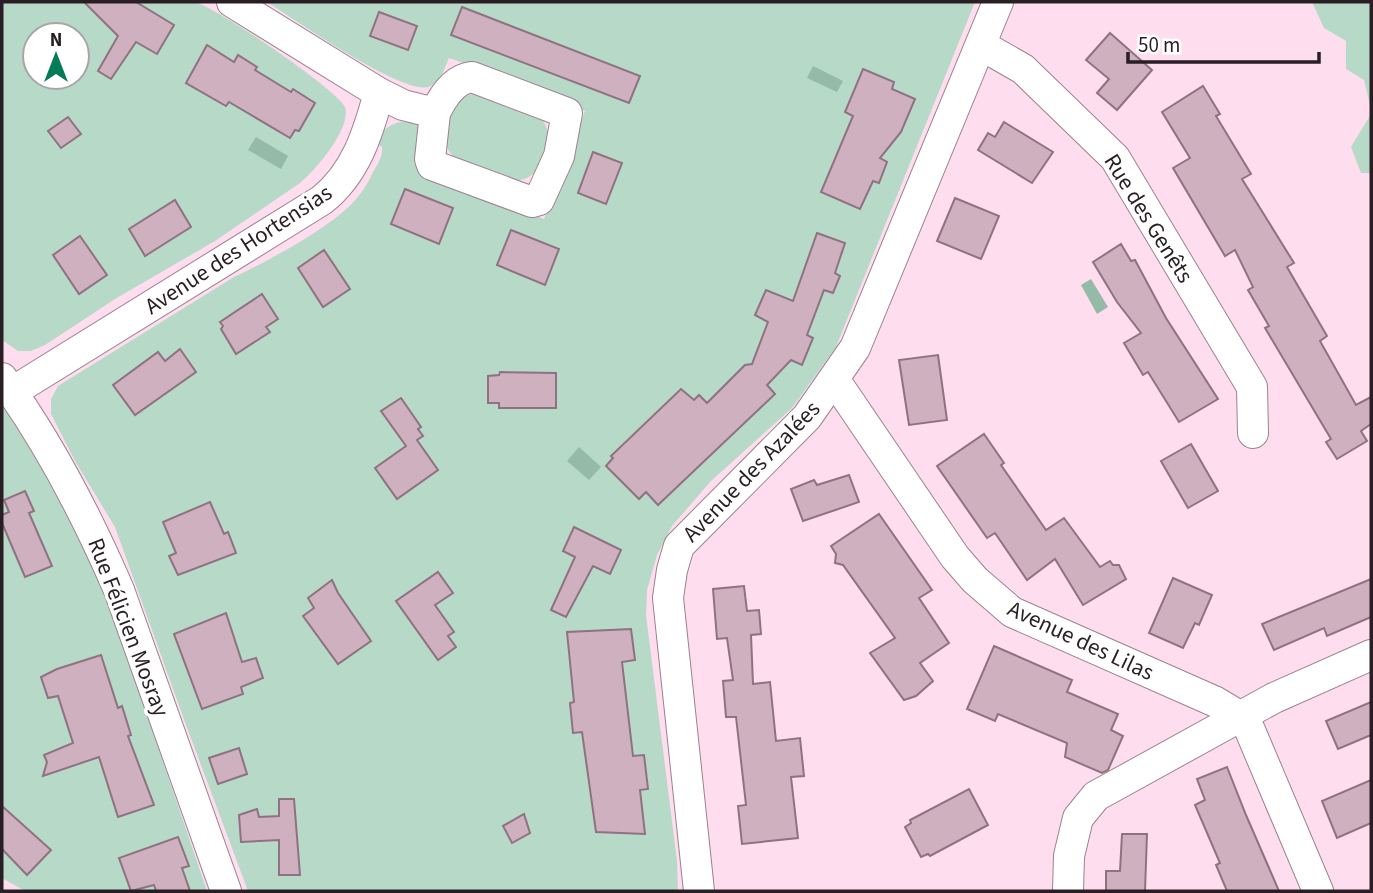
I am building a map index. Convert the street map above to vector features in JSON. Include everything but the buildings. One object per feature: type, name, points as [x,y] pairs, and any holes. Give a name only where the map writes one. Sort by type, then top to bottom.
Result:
[{"type":"street","points":[[232,2],[379,93],[403,105],[435,113]]},
{"type":"street","name":"Avenue des Azalées","points":[[699,891],[668,598],[679,546],[807,417],[855,348],[998,2]]},
{"type":"street","name":"Rue des Genêts","points":[[981,45],[1023,69],[1115,158],[1252,387],[1254,433]]},
{"type":"street","points":[[467,77],[567,113],[559,156],[540,200],[532,202],[432,165],[430,159],[435,113],[446,93],[467,77]]},
{"type":"street","name":"Avenue des Hortensias","points":[[7,385],[305,211],[333,191],[343,180],[360,151],[379,93]]},
{"type":"street","name":"Avenue des Lilas","points":[[834,379],[955,557],[993,598],[1012,612],[1216,702],[1241,717]]},
{"type":"street","name":"Rue Félicien Mosray","points":[[7,385],[58,464],[107,561],[226,891]]},
{"type":"street","points":[[1068,891],[1069,856],[1078,818],[1096,796],[1274,698],[1371,655]]},
{"type":"street","points":[[1241,717],[1249,728],[1318,891]]},
{"type":"shaded area","points":[[2,2],[194,2],[224,17],[274,49],[321,84],[345,107],[346,116],[338,137],[323,159],[300,183],[215,241],[115,299],[45,345],[31,351],[18,351],[2,340]]},
{"type":"shaded area","points":[[267,2],[975,2],[836,347],[792,408],[711,481],[672,526],[657,555],[647,590],[646,615],[677,861],[678,891],[248,891],[115,527],[75,461],[51,414],[51,399],[58,386],[234,277],[316,232],[346,209],[366,186],[378,163],[382,147],[373,142],[388,127],[401,122],[422,126],[423,142],[414,164],[449,182],[544,219],[585,111],[517,81],[449,58],[436,82],[428,87],[414,86],[372,68]]},
{"type":"shaded area","points":[[1312,2],[1371,2],[1371,109],[1364,80],[1346,69],[1346,41],[1324,28]]},
{"type":"shaded area","points":[[813,66],[843,81],[837,92],[807,78]]},
{"type":"shaded area","points":[[481,91],[542,119],[545,124],[549,139],[547,155],[538,169],[525,179],[511,180],[466,166],[452,155],[446,145],[443,134],[447,115],[461,100]]},
{"type":"shaded area","points":[[1371,114],[1371,173],[1361,173],[1351,147]]},
{"type":"shaded area","points":[[256,137],[288,156],[281,169],[248,150]]},
{"type":"shaded area","points":[[1091,279],[1108,307],[1097,314],[1081,285]]},
{"type":"shaded area","points":[[2,367],[92,553],[207,891],[25,891],[2,878]]},
{"type":"shaded area","points":[[579,447],[601,467],[589,480],[567,461]]}]
